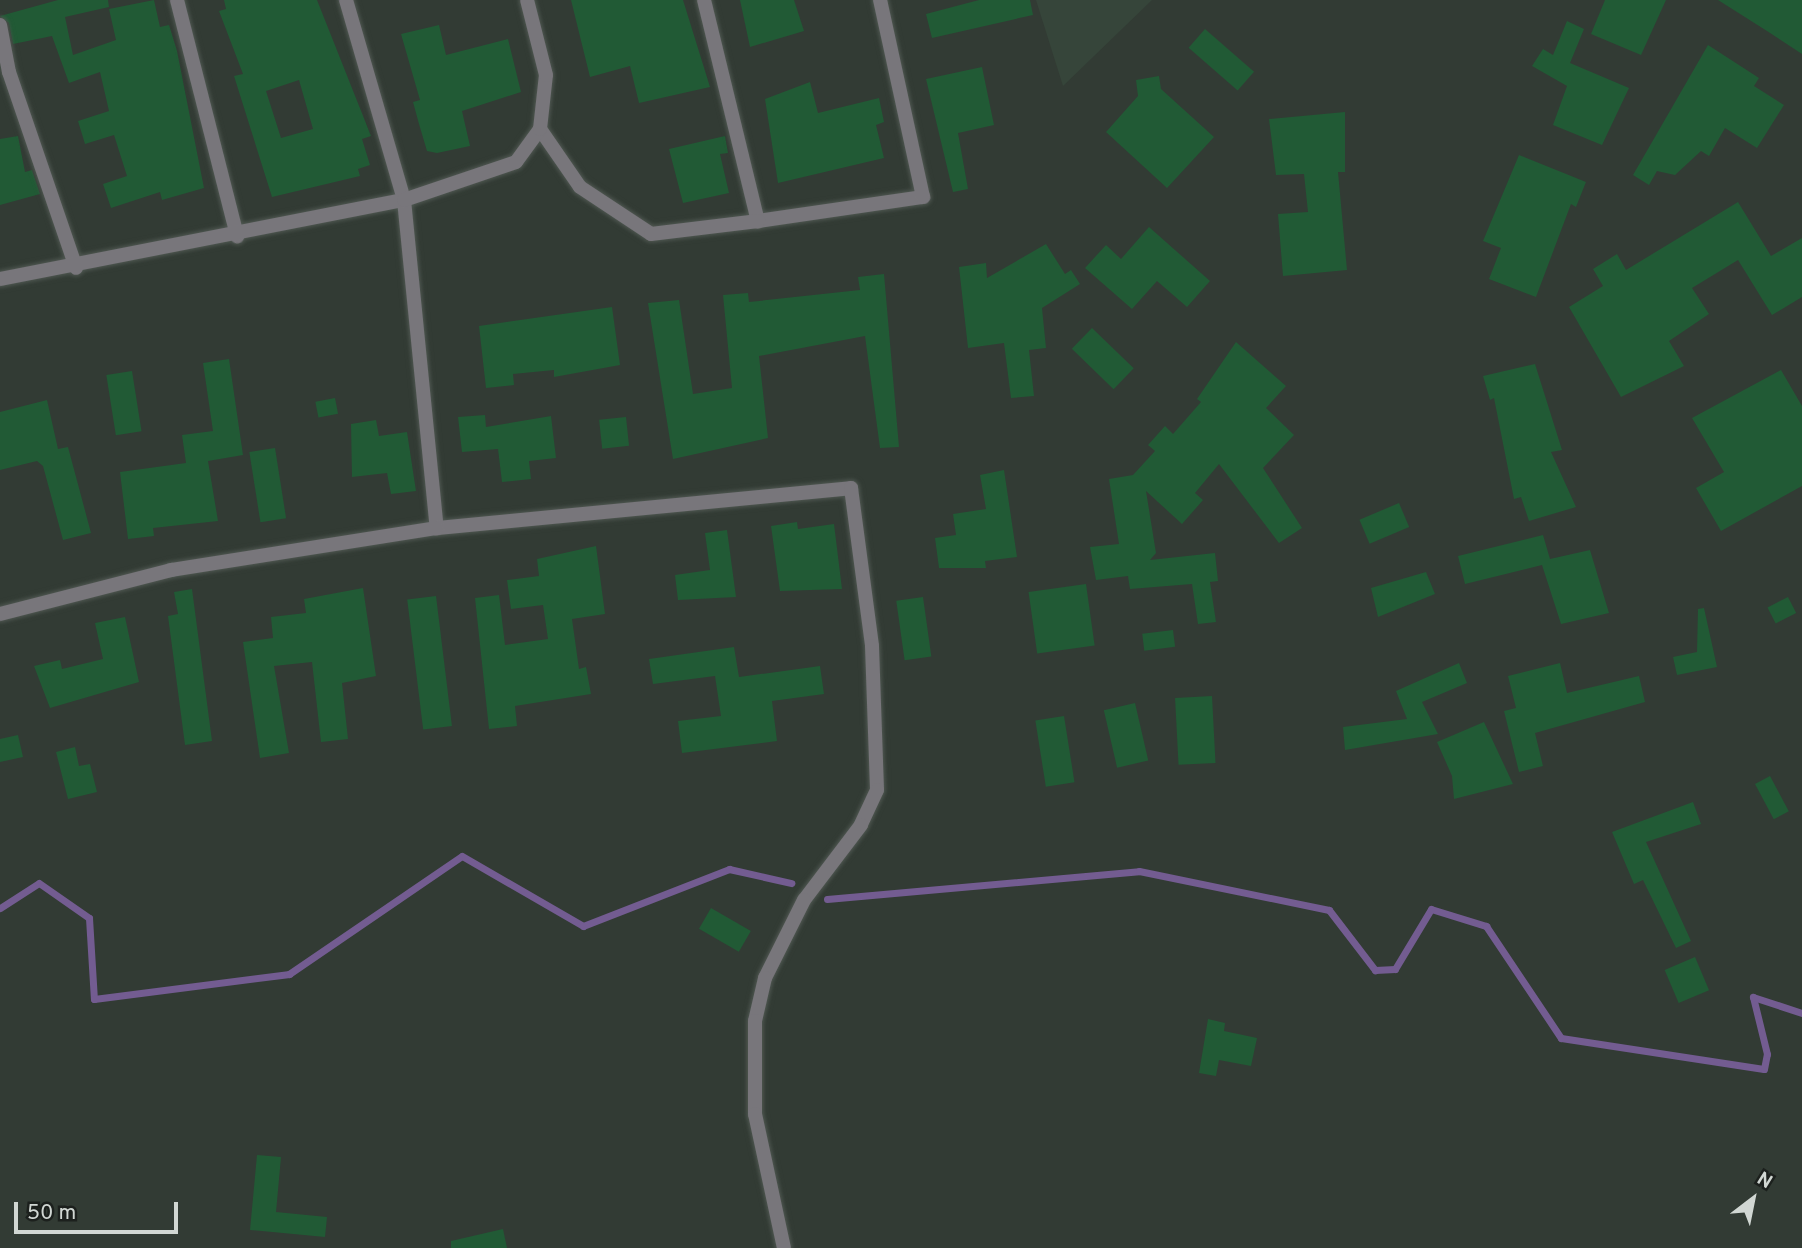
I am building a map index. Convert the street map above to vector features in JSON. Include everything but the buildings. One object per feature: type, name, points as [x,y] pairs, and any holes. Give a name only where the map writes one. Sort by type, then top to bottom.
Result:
[{"type":"street","points":[[177,0],[237,236]]},
{"type":"street","points":[[346,0],[404,200],[437,528]]},
{"type":"street","points":[[0,279],[76,268],[404,200],[516,162],[540,129],[546,75],[527,0]]},
{"type":"street","points":[[704,0],[758,221]]},
{"type":"street","points":[[540,129],[580,187],[651,234],[923,197],[880,0]]},
{"type":"street","points":[[0,25],[9,72],[76,268]]},
{"type":"street","points":[[0,614],[171,570],[437,528],[851,488],[872,646],[877,790],[861,825],[798,911],[765,978],[755,1021],[755,1114],[784,1248]]},
{"type":"shaded area","points":[[1036,0],[1152,0],[1063,86]]},
{"type":"waterway","points":[[0,908],[39,883],[89,918],[94,999],[289,974],[462,856],[583,926],[729,869],[791,883]]},
{"type":"waterway","points":[[827,899],[1139,871],[1329,910],[1375,970],[1395,969],[1431,909],[1486,926],[1561,1038],[1764,1069],[1767,1054],[1753,997],[1802,1013]]}]
